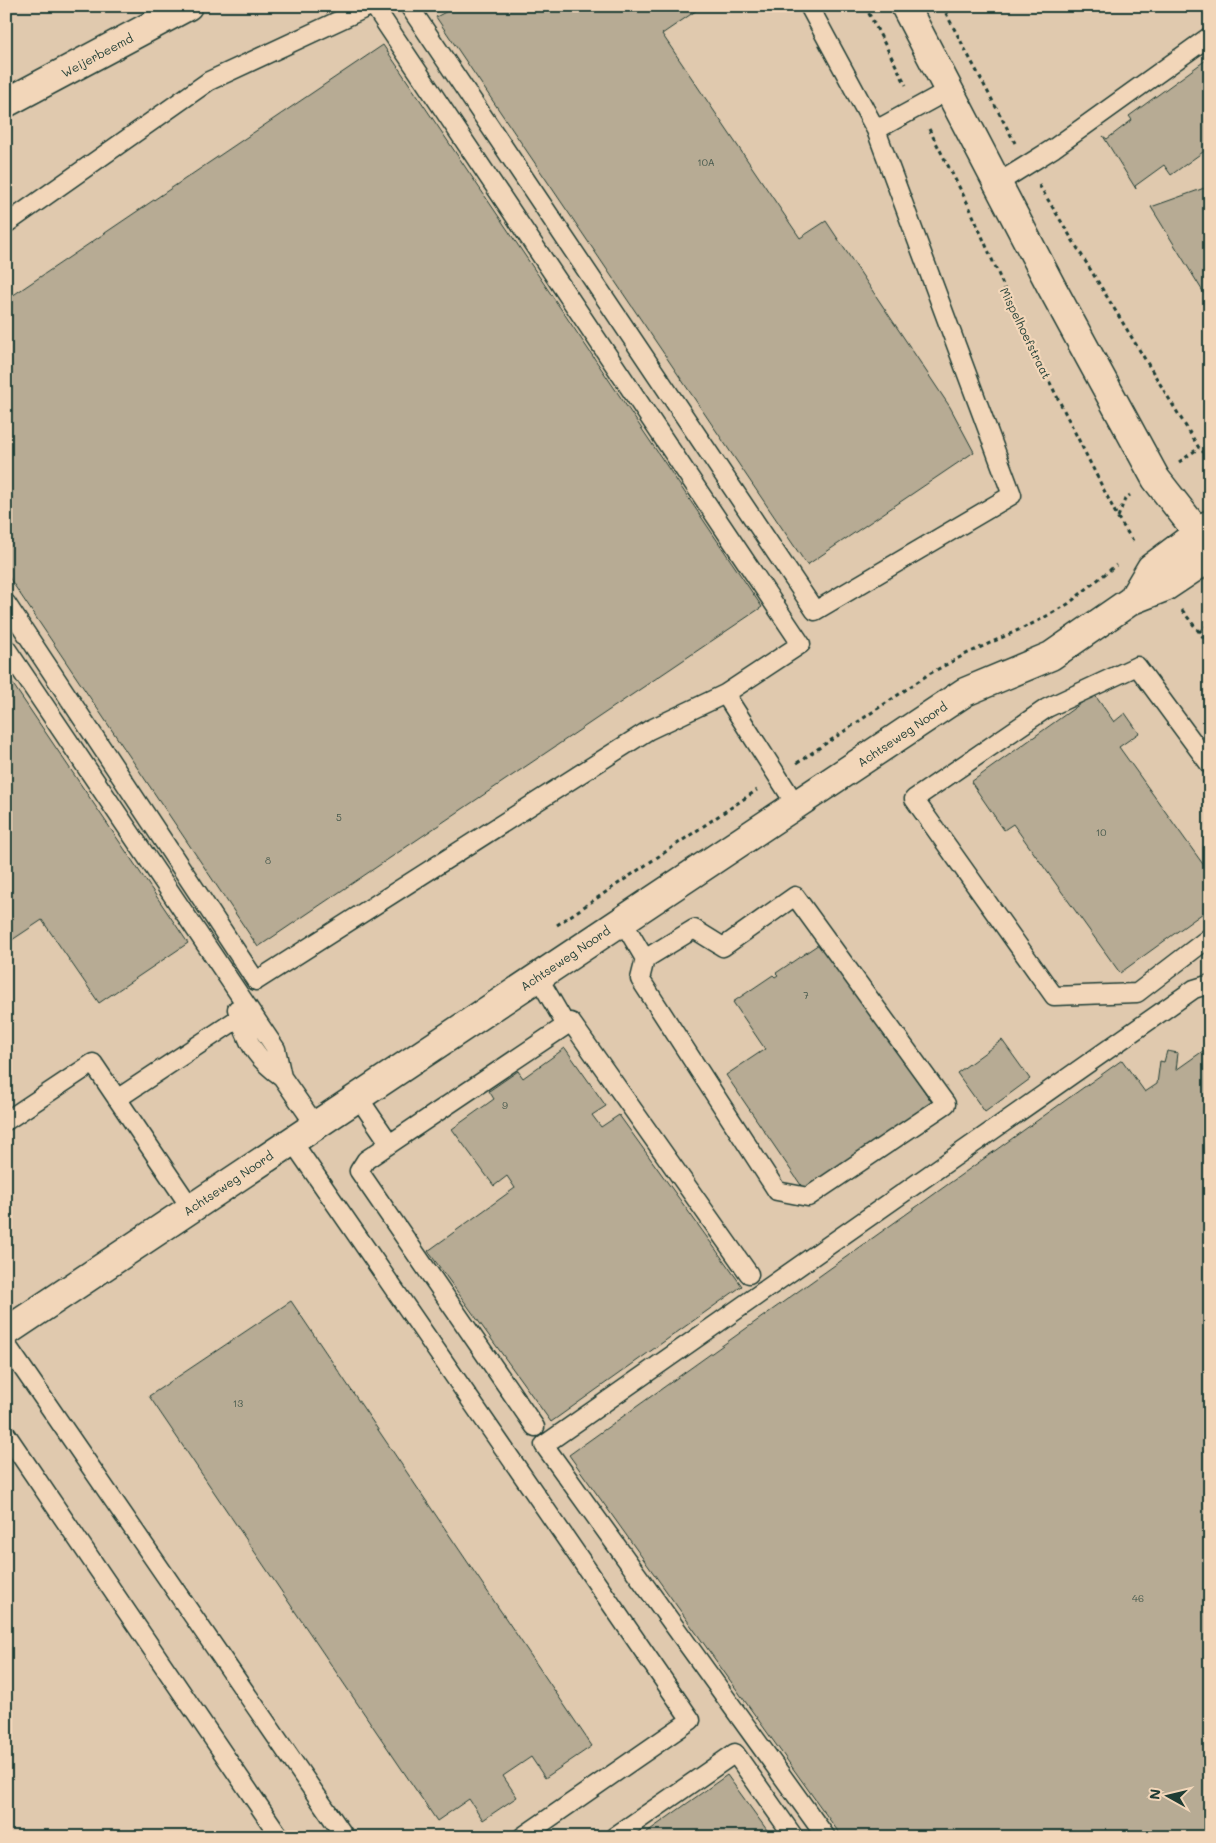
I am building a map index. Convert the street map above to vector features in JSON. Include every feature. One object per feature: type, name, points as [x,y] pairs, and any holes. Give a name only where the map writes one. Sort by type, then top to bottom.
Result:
[{"type":"street","points":[[905,6],[1051,286],[1156,479],[1207,541]]},
{"type":"street","name":"Weijerbeemd","points":[[6,103],[186,7]]},
{"type":"street","name":"Achtseweg Noord","points":[[6,1332],[965,692],[1051,656],[1132,600],[1207,541]]},
{"type":"lane","points":[[6,224],[209,80],[370,6]]},
{"type":"lane","points":[[6,603],[256,980],[649,730],[725,694],[801,644],[374,6]]},
{"type":"lane","points":[[410,6],[815,612],[1012,496],[876,130],[809,6]]},
{"type":"lane","points":[[998,183],[1028,166],[1210,36]]},
{"type":"lane","points":[[876,130],[949,90]]},
{"type":"lane","points":[[6,648],[276,1049],[282,1077]]},
{"type":"lane","points":[[1210,764],[1137,666],[1047,708],[914,799],[1054,996],[1137,993],[1210,937]]},
{"type":"lane","points":[[725,694],[796,804]]},
{"type":"lane","points":[[622,920],[645,960],[640,980],[776,1192],[808,1197],[946,1104],[795,896],[723,946],[694,929],[645,960]]},
{"type":"lane","points":[[225,973],[244,1034],[262,1062],[282,1077],[316,1126]]},
{"type":"lane","points":[[538,976],[566,1025]]},
{"type":"lane","points":[[826,1837],[544,1445],[1194,989],[1210,984]]},
{"type":"lane","points":[[117,1099],[240,1018]]},
{"type":"lane","points":[[535,1427],[359,1171],[366,1160],[571,1022],[749,1274]]},
{"type":"lane","points":[[6,1121],[93,1063],[191,1208]]},
{"type":"lane","points":[[358,1097],[390,1144]]},
{"type":"lane","points":[[292,1141],[691,1720],[522,1837]]},
{"type":"lane","points":[[6,1344],[345,1837]]},
{"type":"lane","points":[[6,1434],[280,1837]]},
{"type":"lane","points":[[614,1837],[735,1753],[794,1837]]},
{"type":"path","name":"Mispelhoefstraat","points":[[864,6],[969,206],[1016,315],[1118,518],[1158,578],[1210,646]]},
{"type":"path","points":[[942,6],[1028,166],[1199,448],[1210,458]]},
{"type":"path","points":[[1199,632],[1210,624]]},
{"type":"shaded area","points":[[6,6],[1210,6],[1210,1837],[6,1837]]},
{"type":"building","points":[[457,6],[703,6],[662,34],[800,238],[826,221],[950,407],[974,452],[807,565],[436,17]]},
{"type":"building","points":[[383,45],[762,607],[258,947],[6,573],[6,300]]},
{"type":"building","points":[[1210,57],[1210,147],[1171,175],[1164,165],[1135,186],[1136,189],[1103,136],[1107,139],[1132,120],[1129,116]]},
{"type":"building","points":[[1210,186],[1210,303],[1151,207]]},
{"type":"building","points":[[6,674],[188,943],[99,1003],[42,920],[6,944]]},
{"type":"building","points":[[1094,694],[1114,722],[1125,713],[1139,733],[1119,747],[1210,874],[1210,908],[1120,973],[1013,824],[1004,830],[971,782]]},
{"type":"building","points":[[825,940],[854,988],[933,1104],[805,1191],[726,1075],[765,1049],[733,1002],[773,975],[775,977],[778,975],[776,973]]},
{"type":"building","points":[[1002,1040],[1030,1079],[985,1112],[957,1073]]},
{"type":"building","points":[[1210,1046],[1210,1837],[842,1837],[569,1455],[1122,1060],[1145,1092],[1157,1084],[1160,1061],[1164,1062],[1167,1051],[1178,1053],[1176,1070]]},
{"type":"building","points":[[565,1048],[606,1106],[592,1115],[601,1127],[619,1115],[742,1286],[551,1422],[428,1251],[515,1188],[507,1176],[494,1186],[452,1129],[494,1099],[489,1091],[518,1071],[523,1078]]},
{"type":"building","points":[[291,1301],[592,1746],[545,1778],[531,1757],[503,1776],[517,1797],[483,1820],[469,1799],[437,1821],[149,1396]]},
{"type":"building","points":[[727,1775],[772,1837],[640,1837]]}]
